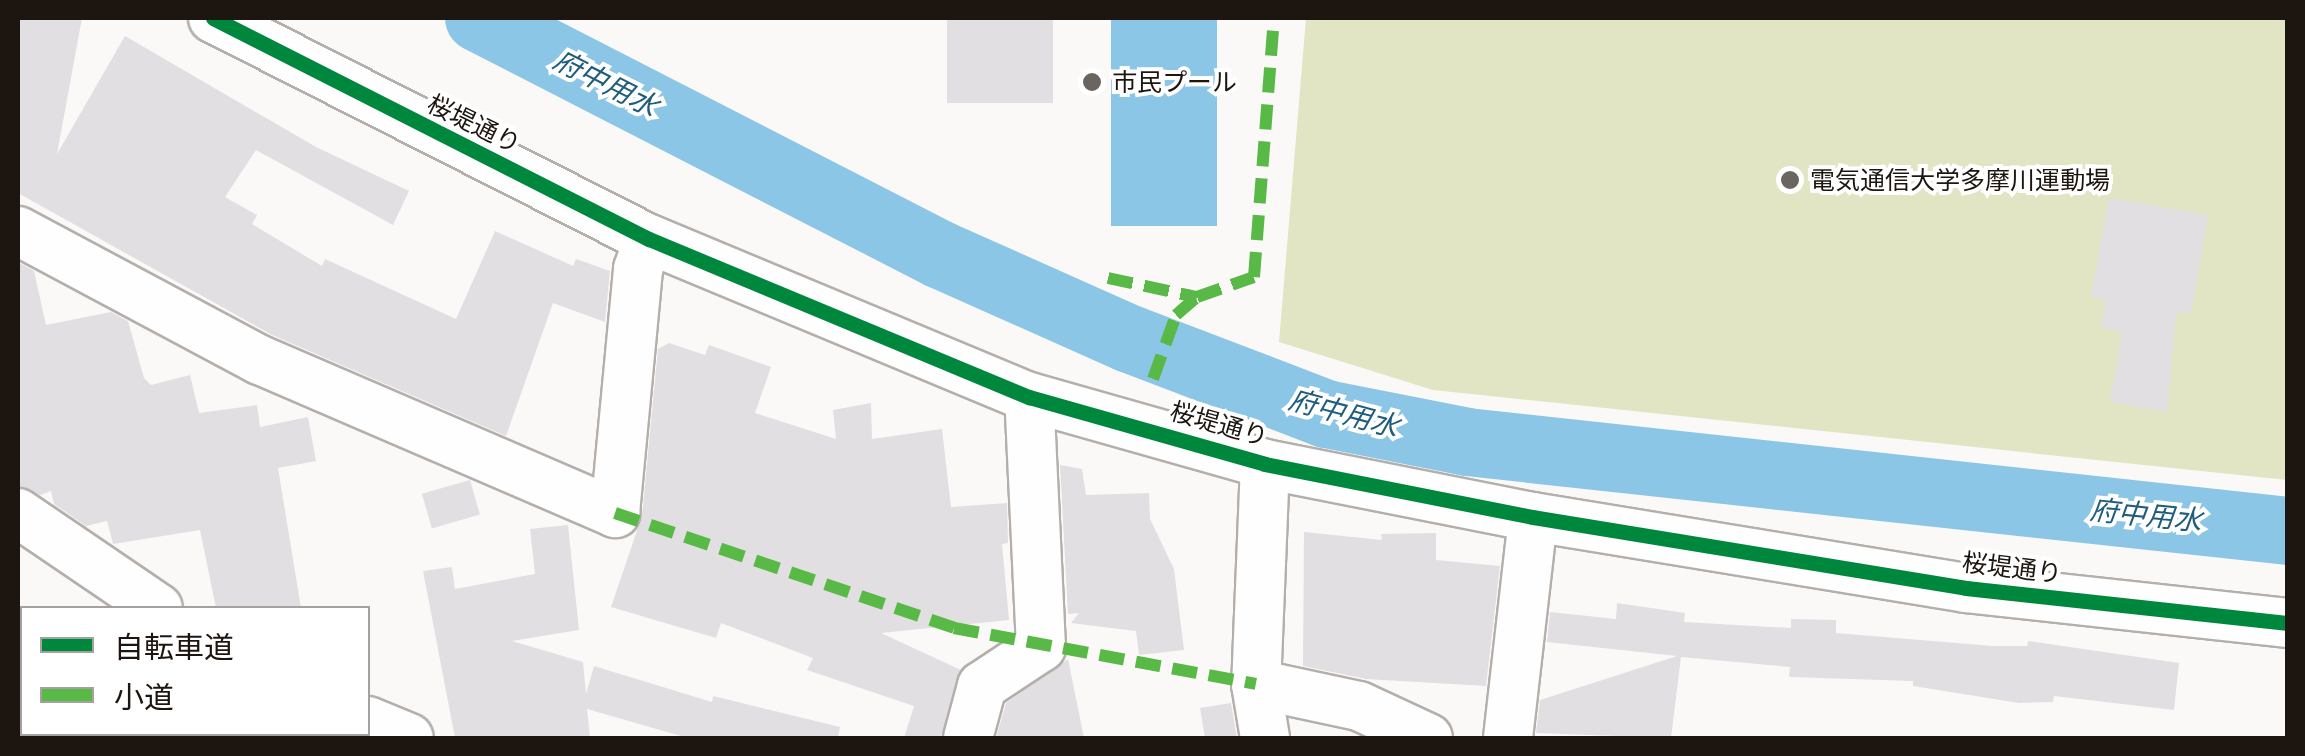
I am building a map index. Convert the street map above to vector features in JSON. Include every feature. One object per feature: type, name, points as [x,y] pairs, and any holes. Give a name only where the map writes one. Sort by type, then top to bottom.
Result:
[{"type":"street","name":"桜堤通り","points":[[213,18],[650,239],[1029,397],[1265,464],[1533,517],[1966,588],[2288,623]]},
{"type":"street","points":[[18,230],[260,360],[615,513],[638,269],[650,239]]},
{"type":"street","points":[[968,738],[982,686],[1041,647],[1029,397]]},
{"type":"street","points":[[1265,464],[1256,684],[1265,738]]},
{"type":"street","points":[[18,513],[155,606]]},
{"type":"street","points":[[1508,738],[1533,517]]},
{"type":"street","points":[[1256,684],[1360,706],[1428,738]]},
{"type":"street","points":[[370,722],[409,738]]},
{"type":"green space","name":"電気通信大学多摩川運動場","points":[[1306,18],[2287,18],[2287,480],[1433,390],[1279,342]]},
{"type":"water","points":[[1111,18],[1217,18],[1217,226],[1111,226]]},
{"type":"building","points":[[18,18],[82,18],[57,154],[125,36],[316,147],[409,191],[393,225],[256,150],[225,197],[257,215],[252,224],[322,266],[325,259],[456,319],[495,231],[573,266],[576,259],[610,271],[605,322],[553,303],[506,436],[272,335],[18,193]]},
{"type":"building","points":[[947,18],[1053,18],[1053,103],[947,103]]},
{"type":"building","points":[[2109,198],[2208,215],[2191,314],[2176,312],[2167,412],[2110,402],[2122,332],[2101,328],[2106,300],[2091,297]]},
{"type":"building","points":[[18,262],[34,271],[46,325],[111,312],[128,321],[144,378],[151,385],[190,375],[199,413],[257,405],[260,427],[308,417],[316,461],[278,468],[301,606],[216,606],[200,530],[113,544],[107,521],[86,526],[54,504],[51,491],[40,495],[18,486]]},
{"type":"building","points":[[669,343],[705,355],[709,345],[771,367],[755,413],[836,439],[833,410],[871,403],[872,439],[942,429],[951,507],[1007,503],[1008,543],[1002,544],[1009,620],[881,633],[961,670],[941,738],[904,738],[914,706],[807,670],[813,658],[721,623],[716,638],[611,607],[642,516],[658,349]]},
{"type":"building","points":[[1060,465],[1082,469],[1086,495],[1149,493],[1150,519],[1174,569],[1184,650],[1139,655],[1136,631],[1071,623],[1079,613],[1068,614]]},
{"type":"building","points":[[470,480],[480,515],[432,528],[422,494]]},
{"type":"building","points":[[568,525],[579,630],[512,641],[583,662],[586,694],[594,666],[712,702],[713,696],[840,727],[838,738],[688,738],[587,709],[590,738],[455,738],[423,571],[452,567],[455,589],[535,574],[530,529]]},
{"type":"building","points":[[1304,532],[1382,540],[1381,534],[1436,533],[1436,560],[1500,566],[1486,686],[1366,679],[1303,666]]},
{"type":"building","points":[[1617,603],[1685,613],[1684,622],[1791,628],[1791,619],[1836,620],[1836,633],[1993,646],[2027,646],[2028,641],[2179,663],[2174,710],[2054,696],[2053,702],[2019,703],[1913,686],[1913,681],[1789,677],[1790,667],[1681,657],[1671,738],[1536,733],[1540,700],[1677,656],[1547,642],[1550,612],[1616,619]]},
{"type":"building","points":[[1068,659],[1084,738],[996,738],[1006,703]]},
{"type":"building","points":[[1231,703],[1237,738],[1205,738],[1200,708]]},
{"type":"waterway","name":"府中用水","points":[[479,18],[941,255],[1130,339],[1326,414],[1467,442],[2288,531]]},
{"type":"marked path","points":[[1153,379],[1176,315],[1197,297],[1254,277],[1274,18]]},
{"type":"marked path","points":[[1108,278],[1197,297]]},
{"type":"marked path","points":[[615,513],[954,628],[1256,684]]},
{"type":"cycle path","points":[[213,18],[649,239],[1029,397],[1265,464],[1533,517],[1966,588],[2288,623]]},
{"type":"place","name":"市民プール","points":[[1092,82]]},
{"type":"place","name":"電気通信大学多摩川運動場","points":[[1790,180]]}]
